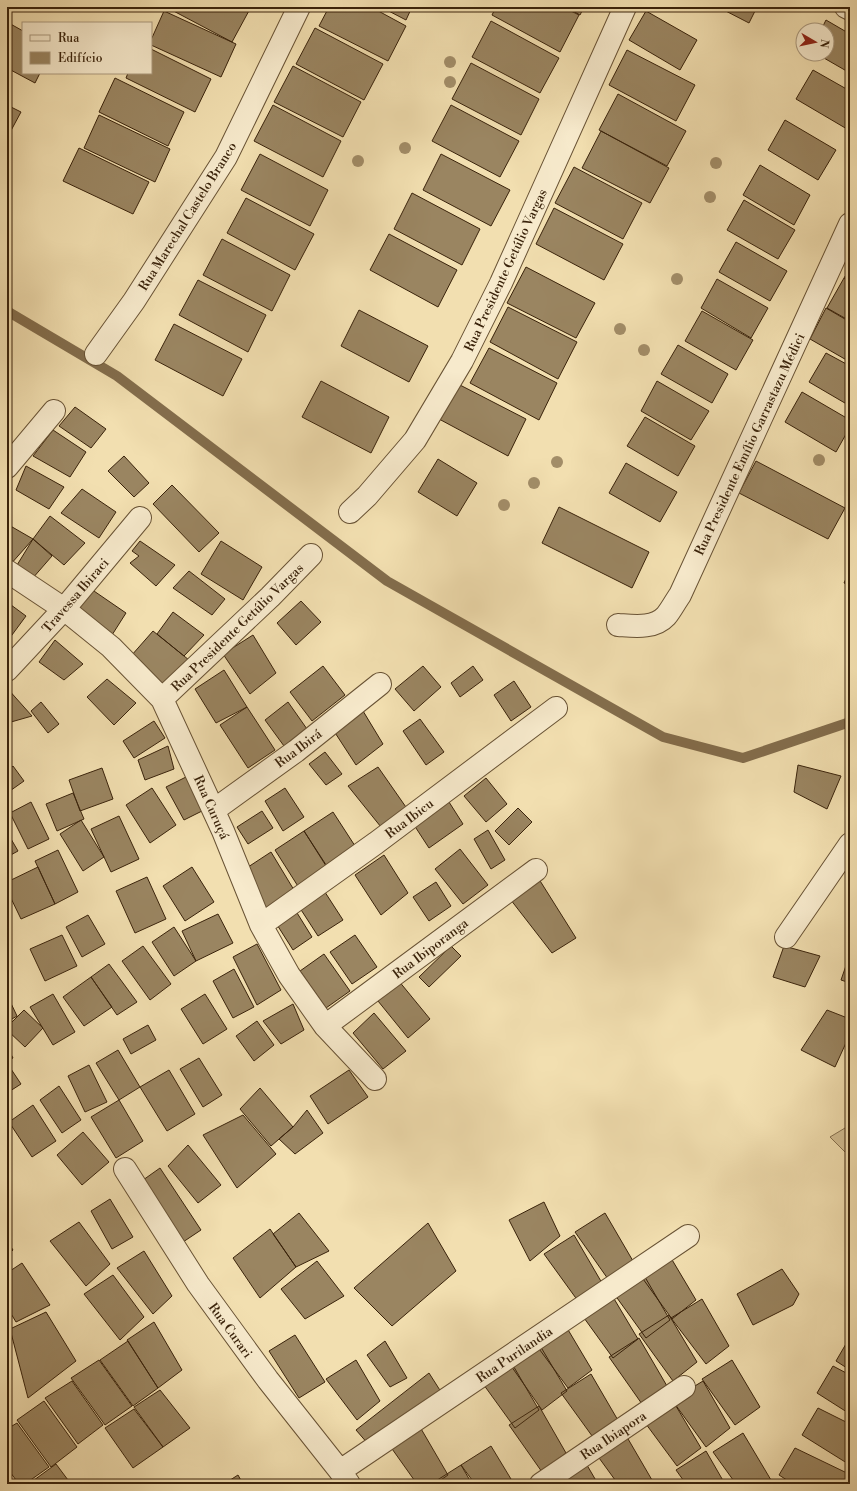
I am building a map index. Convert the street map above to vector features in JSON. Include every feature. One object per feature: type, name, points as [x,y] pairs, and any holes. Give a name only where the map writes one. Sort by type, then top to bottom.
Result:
[{"type":"street","name":"Rua Marechal Castelo Branco","points":[[96,354],[134,301],[226,157],[300,7]]},
{"type":"street","name":"Rua Presidente Getúlio Vargas","points":[[350,512],[367,496],[415,440],[462,361],[501,283],[626,7]]},
{"type":"street","points":[[846,7],[850,9]]},
{"type":"street","name":"Rua Presidente Emílio Garrastazu Médici","points":[[618,625],[649,625],[665,617],[680,595],[850,224]]},
{"type":"street","points":[[7,467],[54,411]]},
{"type":"street","name":"Travessa Ibiraci","points":[[7,670],[64,609],[140,518]]},
{"type":"street","name":"Rua Presidente Getúlio Vargas","points":[[162,699],[270,597],[311,555]]},
{"type":"street","name":"Rua Curuçá","points":[[7,571],[64,609],[111,647],[162,699],[214,810],[261,925],[289,975],[325,1026],[375,1079]]},
{"type":"street","name":"Rua Ibirá","points":[[214,810],[296,751],[380,684]]},
{"type":"street","name":"Rua Ibicu","points":[[261,925],[376,843],[556,708]]},
{"type":"street","points":[[786,937],[850,844]]},
{"type":"street","name":"Rua Ibiporanga","points":[[325,1026],[536,870]]},
{"type":"street","name":"Rua Curari","points":[[125,1169],[198,1284],[268,1380],[345,1478]]},
{"type":"street","name":"Rua Purilandia","points":[[345,1478],[688,1236]]},
{"type":"street","name":"Rua Ibiapora","points":[[541,1484],[684,1387]]},
{"type":"shaded area","points":[[850,1125],[850,1157],[830,1137]]},
{"type":"building","points":[[166,7],[251,7],[232,42]]},
{"type":"building","points":[[329,7],[371,7],[406,26],[388,61],[319,26]]},
{"type":"building","points":[[381,7],[412,7],[406,20]]},
{"type":"building","points":[[496,7],[563,7],[579,15],[560,52],[492,15]]},
{"type":"building","points":[[566,7],[584,7],[580,15]]},
{"type":"building","points":[[718,7],[757,7],[749,23]]},
{"type":"building","points":[[164,11],[236,44],[221,77],[152,45],[152,38]]},
{"type":"building","points":[[646,11],[697,40],[680,70],[629,40]]},
{"type":"building","points":[[491,21],[559,58],[540,93],[472,57]]},
{"type":"building","points":[[7,22],[22,30],[22,74],[40,74],[35,83],[7,68]]},
{"type":"building","points":[[835,25],[850,34],[850,73],[831,62],[835,62]]},
{"type":"building","points":[[315,28],[383,64],[364,100],[296,64]]},
{"type":"building","points":[[152,50],[211,79],[195,112],[126,78],[128,74],[152,74]]},
{"type":"building","points":[[627,50],[695,85],[676,121],[609,85]]},
{"type":"building","points":[[471,63],[539,99],[521,135],[452,99]]},
{"type":"building","points":[[293,66],[361,102],[343,137],[274,102]]},
{"type":"building","points":[[813,70],[850,91],[850,123],[847,129],[796,99]]},
{"type":"building","points":[[115,78],[184,112],[168,146],[99,112]]},
{"type":"building","points":[[618,94],[686,131],[667,166],[599,130]]},
{"type":"building","points":[[7,105],[21,112],[7,138]]},
{"type":"building","points":[[273,105],[341,141],[323,177],[254,141]]},
{"type":"building","points":[[451,105],[519,141],[500,177],[432,141]]},
{"type":"building","points":[[99,115],[170,149],[155,182],[84,148]]},
{"type":"building","points":[[785,120],[836,150],[818,180],[768,150]]},
{"type":"building","points":[[601,131],[669,168],[650,203],[582,168]]},
{"type":"building","points":[[79,148],[149,182],[133,214],[63,181]]},
{"type":"building","points":[[260,154],[328,190],[310,226],[241,190]]},
{"type":"building","points":[[441,154],[510,190],[491,226],[423,190]]},
{"type":"building","points":[[760,165],[810,195],[794,225],[743,195]]},
{"type":"building","points":[[574,167],[642,203],[623,239],[555,203]]},
{"type":"building","points":[[412,193],[480,229],[462,265],[394,229]]},
{"type":"building","points":[[246,198],[314,234],[295,270],[227,233]]},
{"type":"building","points":[[744,200],[795,230],[778,259],[727,230]]},
{"type":"building","points":[[554,208],[623,244],[604,280],[536,244]]},
{"type":"building","points":[[389,234],[457,270],[438,307],[370,270]]},
{"type":"building","points":[[222,239],[290,275],[272,311],[203,275]]},
{"type":"building","points":[[736,242],[787,271],[770,301],[719,272]]},
{"type":"building","points":[[526,267],[595,303],[576,338],[507,303]]},
{"type":"building","points":[[850,268],[850,281],[844,278]]},
{"type":"building","points":[[844,278],[850,282],[850,321],[827,308]]},
{"type":"building","points":[[717,279],[768,308],[751,338],[701,308]]},
{"type":"building","points":[[198,280],[266,315],[248,352],[179,315]]},
{"type":"building","points":[[508,307],[577,342],[558,379],[490,342]]},
{"type":"building","points":[[826,308],[850,322],[850,362],[810,339]]},
{"type":"building","points":[[359,310],[428,346],[409,382],[341,346]]},
{"type":"building","points":[[702,311],[753,340],[736,370],[685,341]]},
{"type":"building","points":[[174,324],[242,359],[223,396],[155,360]]},
{"type":"building","points":[[678,345],[728,374],[712,403],[661,374]]},
{"type":"building","points":[[489,348],[557,383],[539,420],[470,383]]},
{"type":"building","points":[[826,353],[850,366],[850,406],[809,382]]},
{"type":"building","points":[[321,381],[389,417],[371,453],[302,417]]},
{"type":"building","points":[[657,381],[709,411],[691,440],[641,411]]},
{"type":"building","points":[[458,384],[526,419],[508,456],[439,419]]},
{"type":"building","points":[[802,392],[850,420],[850,427],[836,452],[785,422]]},
{"type":"building","points":[[75,407],[106,429],[91,448],[59,426]]},
{"type":"building","points":[[645,417],[695,446],[678,476],[627,446]]},
{"type":"building","points":[[53,430],[86,452],[70,477],[33,456]]},
{"type":"building","points":[[124,456],[149,483],[134,497],[108,471]]},
{"type":"building","points":[[438,459],[477,483],[457,516],[418,492]]},
{"type":"building","points":[[756,461],[845,508],[828,539],[739,493]]},
{"type":"building","points":[[626,463],[677,492],[660,522],[609,493]]},
{"type":"building","points":[[26,466],[64,487],[49,509],[16,490]]},
{"type":"building","points":[[172,485],[219,533],[199,552],[153,504]]},
{"type":"building","points":[[82,489],[116,512],[99,538],[61,513]]},
{"type":"building","points":[[559,507],[649,552],[632,588],[542,543]]},
{"type":"building","points":[[50,516],[85,543],[64,565],[33,539]]},
{"type":"building","points":[[7,524],[33,539],[10,565],[7,563]]},
{"type":"building","points":[[33,539],[52,556],[32,579],[14,570]]},
{"type":"building","points":[[140,541],[175,565],[156,586],[130,563],[139,556],[132,551]]},
{"type":"building","points":[[221,541],[262,567],[243,600],[201,574]]},
{"type":"building","points":[[850,570],[850,585],[844,583]]},
{"type":"building","points":[[189,571],[225,599],[212,615],[173,588]]},
{"type":"building","points":[[91,589],[126,613],[112,635],[77,611]]},
{"type":"building","points":[[301,601],[321,622],[296,645],[277,623]]},
{"type":"building","points":[[7,602],[26,616],[9,639],[7,638]]},
{"type":"building","points":[[173,612],[204,635],[184,656],[157,634]]},
{"type":"building","points":[[153,631],[189,660],[163,687],[131,656]]},
{"type":"building","points":[[253,635],[276,673],[250,694],[223,654]]},
{"type":"building","points":[[55,640],[83,664],[64,680],[39,662]]},
{"type":"building","points":[[323,666],[345,695],[312,721],[290,692]]},
{"type":"building","points":[[423,666],[441,687],[414,711],[395,689]]},
{"type":"building","points":[[473,666],[483,680],[460,697],[451,683]]},
{"type":"building","points":[[224,670],[247,707],[216,723],[195,689]]},
{"type":"building","points":[[107,679],[136,703],[114,725],[87,697]]},
{"type":"building","points":[[514,681],[531,707],[511,721],[494,695]]},
{"type":"building","points":[[7,688],[32,716],[11,722],[7,718]]},
{"type":"building","points":[[41,702],[59,724],[48,733],[31,711]]},
{"type":"building","points":[[288,702],[307,729],[284,746],[265,720]]},
{"type":"building","points":[[360,706],[383,744],[356,765],[330,725]]},
{"type":"building","points":[[247,707],[275,750],[248,768],[220,725]]},
{"type":"building","points":[[420,719],[444,752],[426,765],[403,731]]},
{"type":"building","points":[[154,721],[165,738],[134,758],[123,741]]},
{"type":"building","points":[[168,746],[174,769],[145,780],[138,760]]},
{"type":"building","points":[[325,752],[342,774],[326,785],[309,764]]},
{"type":"building","points":[[798,765],[841,776],[827,809],[794,792]]},
{"type":"building","points":[[13,766],[24,781],[7,793],[7,771]]},
{"type":"building","points":[[378,767],[408,810],[385,832],[348,786]]},
{"type":"building","points":[[102,768],[113,799],[80,811],[69,780]]},
{"type":"building","points":[[186,777],[204,810],[184,820],[166,787]]},
{"type":"building","points":[[486,778],[507,804],[486,822],[464,796]]},
{"type":"building","points":[[152,788],[176,825],[150,843],[126,805]]},
{"type":"building","points":[[285,788],[304,817],[283,831],[265,801]]},
{"type":"building","points":[[73,793],[84,819],[57,831],[46,804]]},
{"type":"building","points":[[31,802],[49,839],[28,849],[10,813]]},
{"type":"building","points":[[449,802],[463,824],[429,848],[414,825]]},
{"type":"building","points":[[518,808],[532,822],[509,845],[495,831]]},
{"type":"building","points":[[262,811],[273,828],[248,844],[237,827]]},
{"type":"building","points":[[333,812],[357,849],[330,871],[304,831]]},
{"type":"building","points":[[119,816],[139,859],[111,872],[91,829]]},
{"type":"building","points":[[81,820],[104,857],[83,871],[60,834]]},
{"type":"building","points":[[488,830],[505,860],[491,869],[474,839]]},
{"type":"building","points":[[304,831],[328,869],[301,891],[275,850]]},
{"type":"building","points":[[7,832],[18,851],[7,857]]},
{"type":"building","points":[[460,849],[488,885],[463,904],[435,869]]},
{"type":"building","points":[[58,850],[78,892],[55,904],[35,861]]},
{"type":"building","points":[[271,852],[294,890],[267,911],[242,871]]},
{"type":"building","points":[[384,855],[408,893],[381,915],[355,875]]},
{"type":"building","points":[[38,867],[55,904],[21,919],[7,890],[7,882]]},
{"type":"building","points":[[192,867],[214,902],[185,921],[163,886]]},
{"type":"building","points":[[537,876],[576,938],[552,953],[507,895]]},
{"type":"building","points":[[147,877],[166,919],[135,933],[116,891]]},
{"type":"building","points":[[436,882],[451,906],[429,921],[413,897]]},
{"type":"building","points":[[321,886],[343,920],[318,936],[296,902]]},
{"type":"building","points":[[294,908],[312,937],[293,950],[274,920]]},
{"type":"building","points":[[218,914],[233,943],[196,961],[182,931]]},
{"type":"building","points":[[88,915],[105,944],[82,957],[66,927]]},
{"type":"building","points":[[174,927],[196,961],[174,976],[152,942]]},
{"type":"building","points":[[62,935],[77,966],[45,981],[30,949]]},
{"type":"building","points":[[355,935],[377,967],[352,984],[330,952]]},
{"type":"building","points":[[257,944],[281,990],[257,1005],[233,957]]},
{"type":"building","points":[[143,946],[171,984],[150,1000],[122,961]]},
{"type":"building","points":[[451,946],[461,956],[429,987],[419,977]]},
{"type":"building","points":[[784,946],[820,956],[805,987],[773,977]]},
{"type":"building","points":[[324,954],[350,991],[326,1008],[300,971]]},
{"type":"building","points":[[850,954],[850,983],[841,980]]},
{"type":"building","points":[[109,964],[137,1002],[117,1015],[91,977]]},
{"type":"building","points":[[234,969],[254,1007],[233,1018],[213,981]]},
{"type":"building","points":[[91,977],[112,1007],[84,1026],[63,997]]},
{"type":"building","points":[[398,980],[430,1019],[408,1038],[378,1001]]},
{"type":"building","points":[[53,994],[75,1032],[53,1045],[30,1007]]},
{"type":"building","points":[[205,994],[227,1029],[203,1044],[181,1009]]},
{"type":"building","points":[[8,997],[17,1016],[7,1022],[7,998]]},
{"type":"building","points":[[293,1004],[304,1030],[281,1044],[263,1021]]},
{"type":"building","points":[[24,1010],[43,1028],[25,1047],[7,1030],[7,1027]]},
{"type":"building","points":[[827,1010],[850,1019],[850,1034],[835,1067],[801,1050]]},
{"type":"building","points":[[374,1013],[406,1051],[383,1069],[353,1033]]},
{"type":"building","points":[[257,1021],[274,1045],[254,1061],[236,1036]]},
{"type":"building","points":[[148,1025],[156,1040],[131,1054],[123,1039]]},
{"type":"building","points":[[7,1047],[13,1058],[7,1061]]},
{"type":"building","points":[[118,1050],[140,1087],[119,1100],[96,1063]]},
{"type":"building","points":[[199,1058],[222,1095],[203,1107],[180,1069]]},
{"type":"building","points":[[7,1063],[21,1084],[7,1093]]},
{"type":"building","points":[[89,1065],[107,1102],[85,1112],[68,1076]]},
{"type":"building","points":[[169,1070],[195,1114],[167,1131],[140,1087]]},
{"type":"building","points":[[349,1070],[368,1097],[328,1124],[310,1096]]},
{"type":"building","points":[[59,1086],[81,1120],[62,1133],[40,1100]]},
{"type":"building","points":[[260,1088],[293,1127],[271,1146],[240,1109]]},
{"type":"building","points":[[119,1100],[143,1141],[116,1158],[91,1117]]},
{"type":"building","points":[[33,1105],[56,1141],[32,1157],[9,1122]]},
{"type":"building","points":[[307,1110],[323,1133],[295,1154],[279,1139],[293,1127]]},
{"type":"building","points":[[243,1115],[276,1154],[237,1188],[203,1135]]},
{"type":"building","points":[[83,1132],[109,1162],[82,1185],[57,1155]]},
{"type":"building","points":[[188,1145],[221,1185],[198,1203],[168,1166]]},
{"type":"building","points":[[160,1168],[201,1230],[177,1246],[136,1185]]},
{"type":"building","points":[[110,1199],[133,1237],[112,1249],[91,1211]]},
{"type":"building","points":[[544,1202],[560,1236],[530,1261],[509,1220]]},
{"type":"building","points":[[299,1213],[329,1251],[296,1267],[273,1234]]},
{"type":"building","points":[[605,1213],[633,1261],[608,1279],[575,1232]]},
{"type":"building","points":[[79,1222],[110,1264],[86,1286],[50,1241]]},
{"type":"building","points":[[428,1223],[456,1271],[392,1326],[354,1288]]},
{"type":"building","points":[[270,1229],[296,1267],[260,1298],[233,1258]]},
{"type":"building","points":[[574,1235],[602,1283],[578,1301],[544,1254]]},
{"type":"building","points":[[7,1241],[13,1250],[7,1256]]},
{"type":"building","points":[[144,1251],[172,1296],[153,1314],[117,1268]]},
{"type":"building","points":[[668,1253],[696,1300],[672,1319],[638,1272]]},
{"type":"building","points":[[317,1261],[344,1296],[305,1319],[281,1289]]},
{"type":"building","points":[[22,1263],[50,1305],[16,1322],[7,1307],[7,1273]]},
{"type":"building","points":[[782,1269],[799,1294],[793,1305],[753,1325],[737,1294]]},
{"type":"building","points":[[642,1272],[670,1320],[646,1338],[612,1291]]},
{"type":"building","points":[[113,1275],[144,1317],[120,1340],[84,1294]]},
{"type":"building","points":[[610,1292],[638,1339],[613,1358],[579,1311]]},
{"type":"building","points":[[702,1299],[729,1346],[706,1364],[671,1318]]},
{"type":"building","points":[[46,1312],[76,1361],[28,1398],[10,1329]]},
{"type":"building","points":[[669,1315],[697,1362],[673,1381],[639,1334]]},
{"type":"building","points":[[154,1322],[182,1370],[158,1388],[127,1340]]},
{"type":"building","points":[[564,1323],[592,1370],[568,1388],[534,1342]]},
{"type":"building","points":[[295,1335],[325,1382],[299,1398],[269,1351]]},
{"type":"building","points":[[850,1337],[850,1370],[836,1361]]},
{"type":"building","points":[[639,1338],[667,1386],[642,1404],[609,1357]]},
{"type":"building","points":[[128,1341],[158,1388],[133,1406],[100,1360]]},
{"type":"building","points":[[385,1341],[407,1378],[390,1387],[367,1355]]},
{"type":"building","points":[[539,1344],[567,1391],[542,1410],[509,1363]]},
{"type":"building","points":[[99,1360],[132,1406],[105,1425],[71,1378]]},
{"type":"building","points":[[356,1360],[380,1401],[357,1420],[326,1379]]},
{"type":"building","points":[[732,1360],[760,1407],[735,1425],[702,1379]]},
{"type":"building","points":[[511,1362],[539,1410],[515,1428],[481,1381]]},
{"type":"building","points":[[833,1366],[850,1375],[850,1414],[817,1393]]},
{"type":"building","points":[[429,1373],[443,1395],[369,1445],[356,1430]]},
{"type":"building","points":[[591,1374],[619,1422],[595,1440],[561,1393]]},
{"type":"building","points":[[72,1381],[103,1425],[78,1444],[45,1398]]},
{"type":"building","points":[[703,1381],[730,1428],[706,1447],[672,1400]]},
{"type":"building","points":[[160,1390],[190,1428],[163,1447],[134,1407]]},
{"type":"building","points":[[44,1401],[77,1447],[51,1467],[17,1420]]},
{"type":"building","points":[[673,1401],[701,1448],[677,1466],[643,1420]]},
{"type":"building","points":[[539,1406],[566,1453],[542,1472],[509,1425]]},
{"type":"building","points":[[818,1408],[850,1424],[850,1465],[802,1435]]},
{"type":"building","points":[[134,1409],[163,1447],[133,1468],[105,1428]]},
{"type":"building","points":[[17,1423],[49,1467],[25,1484],[19,1484],[7,1468],[7,1429]]},
{"type":"building","points":[[420,1427],[448,1475],[435,1484],[417,1484],[390,1446]]},
{"type":"building","points":[[624,1432],[652,1480],[646,1484],[618,1484],[594,1451]]},
{"type":"building","points":[[743,1433],[771,1480],[765,1484],[736,1484],[713,1452]]},
{"type":"building","points":[[491,1446],[514,1484],[475,1484],[461,1465]]},
{"type":"building","points":[[795,1448],[849,1474],[843,1484],[793,1484],[779,1475]]},
{"type":"building","points":[[706,1451],[725,1484],[686,1484],[676,1470]]},
{"type":"building","points":[[584,1460],[598,1484],[558,1484]]},
{"type":"building","points":[[56,1464],[71,1484],[30,1483]]},
{"type":"building","points":[[461,1465],[472,1484],[431,1484]]},
{"type":"building","points":[[238,1475],[243,1484],[224,1484]]},
{"type":"waterway","points":[[7,311],[117,376],[387,581],[663,737],[743,758],[850,722]]}]
